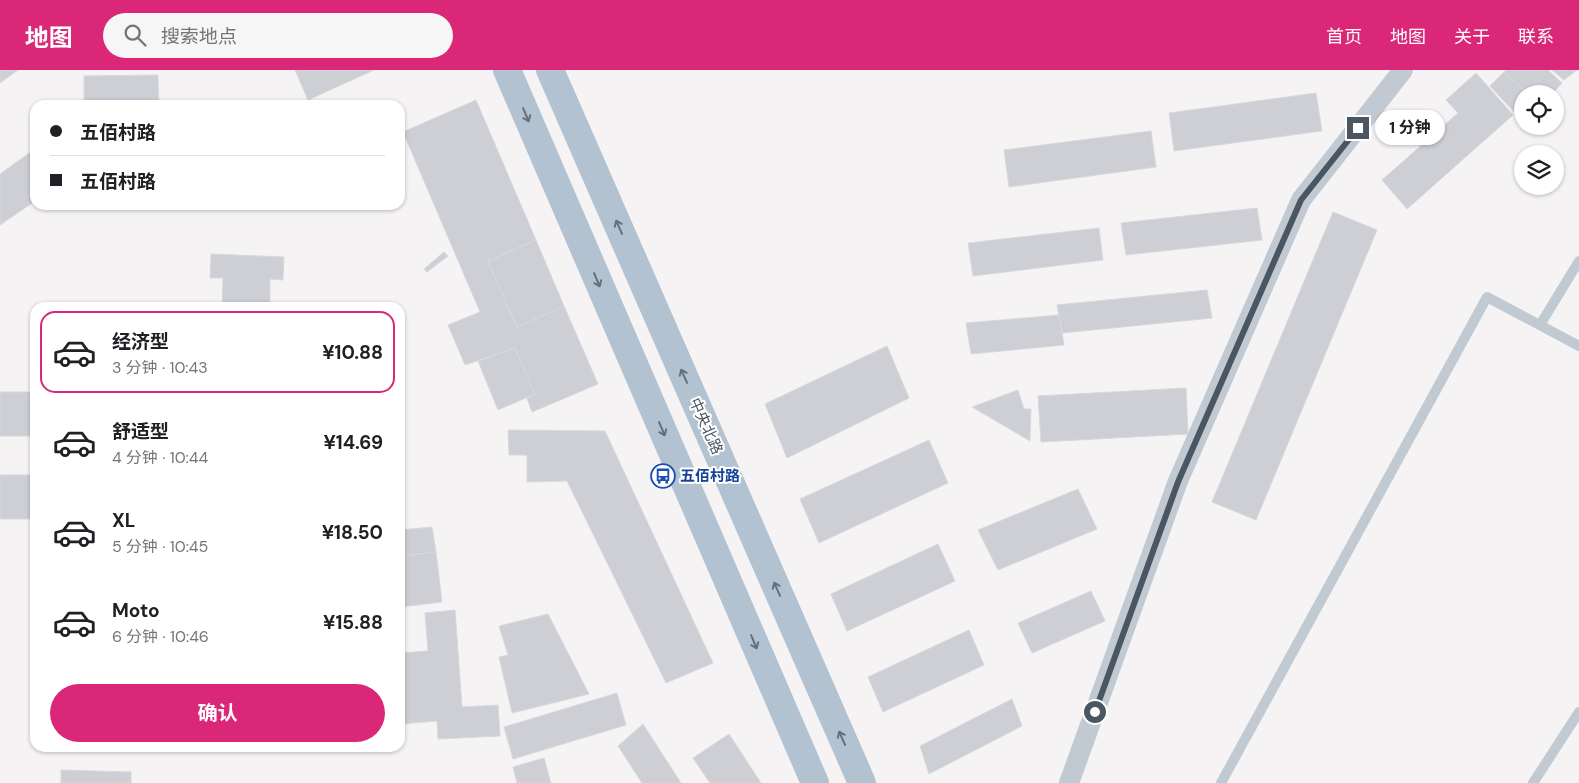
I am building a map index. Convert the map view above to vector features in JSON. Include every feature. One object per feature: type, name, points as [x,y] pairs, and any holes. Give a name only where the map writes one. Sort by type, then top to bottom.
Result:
[{"type":"main road","points":[[507,70],[815,783]]},
{"type":"main road","name":"中央北路","points":[[550,70],[862,783]]},
{"type":"street","points":[[1069,783],[1178,482],[1301,200],[1403,70]]},
{"type":"lane","points":[[1540,325],[1579,261]]},
{"type":"lane","points":[[1222,783],[1487,297],[1579,346]]},
{"type":"lane","points":[[1533,783],[1579,712]]},
{"type":"building","points":[[0,70],[18,70],[0,83]]},
{"type":"building","points":[[295,70],[374,70],[308,100]]},
{"type":"building","points":[[1506,70],[1548,70],[1562,83],[1560,85],[1518,85],[1504,72]]},
{"type":"building","points":[[1552,70],[1577,70],[1564,80]]},
{"type":"building","points":[[1504,72],[1518,85],[1514,85],[1514,112],[1490,86]]},
{"type":"building","points":[[1476,73],[1513,115],[1407,209],[1382,180],[1458,113],[1446,100]]},
{"type":"building","points":[[158,75],[159,100],[84,100],[84,76]]},
{"type":"building","points":[[1316,93],[1322,131],[1174,151],[1169,113]]},
{"type":"building","points":[[476,100],[536,240],[488,261],[517,327],[564,306],[598,384],[532,412],[527,398],[535,394],[515,348],[465,365],[448,325],[480,312],[405,137],[405,131]]},
{"type":"building","points":[[1151,131],[1156,167],[1009,187],[1004,150]]},
{"type":"building","points":[[30,153],[30,204],[0,225],[0,174]]},
{"type":"building","points":[[1257,208],[1262,240],[1126,255],[1121,223]]},
{"type":"building","points":[[1333,212],[1377,230],[1256,520],[1212,502]]},
{"type":"building","points":[[1099,228],[1103,260],[973,276],[968,243]]},
{"type":"building","points":[[536,240],[564,306],[517,327],[488,261]]},
{"type":"building","points":[[444,252],[448,256],[427,272],[424,269]]},
{"type":"building","points":[[211,254],[284,257],[283,280],[270,279],[270,302],[222,302],[223,278],[210,278]]},
{"type":"building","points":[[1207,290],[1212,318],[1062,333],[1057,305]]},
{"type":"building","points":[[1059,315],[1064,345],[971,354],[966,323]]},
{"type":"building","points":[[887,346],[909,398],[787,458],[765,404]]},
{"type":"building","points":[[515,348],[535,394],[498,410],[478,361]]},
{"type":"building","points":[[1186,388],[1188,434],[1041,442],[1038,396]]},
{"type":"building","points":[[1018,390],[1024,409],[1031,409],[1030,441],[972,407]]},
{"type":"building","points":[[0,392],[30,392],[30,436],[0,436]]},
{"type":"building","points":[[508,430],[605,431],[713,663],[666,683],[567,481],[527,482],[527,455],[509,455]]},
{"type":"building","points":[[929,440],[948,483],[819,543],[800,499]]},
{"type":"building","points":[[0,475],[30,475],[30,519],[0,519]]},
{"type":"building","points":[[1078,489],[1097,529],[998,570],[978,530]]},
{"type":"building","points":[[432,527],[436,552],[405,555],[405,530]]},
{"type":"building","points":[[938,544],[955,581],[847,631],[831,594]]},
{"type":"building","points":[[436,552],[442,602],[405,606],[405,555]]},
{"type":"building","points":[[1091,591],[1105,621],[1032,653],[1018,623]]},
{"type":"building","points":[[455,610],[462,707],[498,705],[500,736],[438,739],[437,721],[405,724],[405,653],[428,651],[425,613]]},
{"type":"building","points":[[548,614],[589,694],[512,713],[499,657],[508,655],[499,626]]},
{"type":"building","points":[[969,630],[984,665],[883,712],[868,677]]},
{"type":"building","points":[[617,693],[626,725],[513,759],[504,727]]},
{"type":"building","points":[[1012,699],[1022,726],[929,774],[920,746]]},
{"type":"building","points":[[643,724],[681,783],[642,783],[618,746]]},
{"type":"building","points":[[729,734],[761,783],[710,783],[693,758]]},
{"type":"building","points":[[544,758],[551,783],[517,783],[513,767]]},
{"type":"building","points":[[61,770],[131,772],[131,783],[61,783]]},
{"type":"place","name":"五佰村路","points":[[663,476]]},
{"type":"route","points":[[1095,712],[1178,482],[1301,200],[1358,128]]}]
